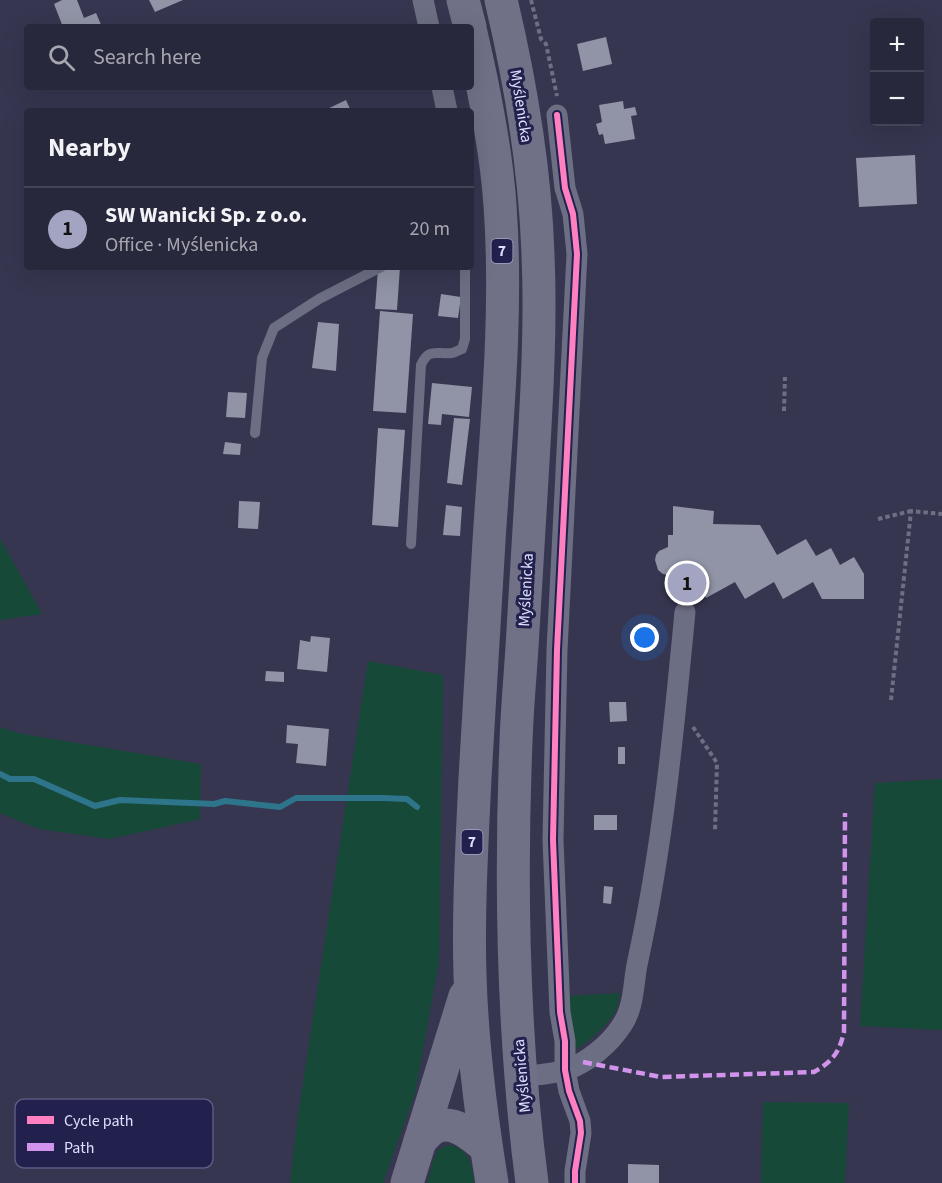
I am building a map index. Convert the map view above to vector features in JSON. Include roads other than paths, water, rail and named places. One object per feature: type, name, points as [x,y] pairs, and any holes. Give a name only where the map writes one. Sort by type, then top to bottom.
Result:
[{"type":"highway","points":[[463,0],[469,24]]},
{"type":"highway","name":"Myślenicka","points":[[501,0],[519,81],[530,150],[536,215],[538,274],[539,344],[516,740],[513,848],[514,965],[521,1077],[532,1183]]},
{"type":"highway","name":"7","points":[[474,47],[487,106],[496,169],[501,224],[502,283],[501,338],[471,883],[470,977],[486,1147],[492,1183]]},
{"type":"highway","points":[[407,1183],[470,977]]},
{"type":"highway","points":[[420,1141],[432,1130],[447,1125],[455,1126],[486,1147]]},
{"type":"street","points":[[423,0],[428,24]]},
{"type":"street","points":[[443,90],[446,108]]},
{"type":"street","points":[[557,115],[565,188],[573,214],[577,254],[557,650],[553,828],[560,1012],[569,1090],[580,1121],[581,1133],[575,1183]]},
{"type":"street","points":[[521,1077],[566,1070],[583,1062],[614,1036],[626,1018],[630,1007],[650,904],[677,702],[686,612]]},
{"type":"lane","points":[[255,433],[262,358],[274,328],[319,299],[375,270]]},
{"type":"lane","points":[[411,544],[421,365],[424,358],[432,352],[453,353],[462,349],[465,339],[465,270]]},
{"type":"waterway","points":[[0,774],[10,779],[34,779],[95,806],[120,800],[214,804],[225,801],[280,807],[296,798],[383,798],[407,799],[417,807]]},
{"type":"place","name":"SW Wanicki Sp. z o.o.","points":[[687,583]]}]
